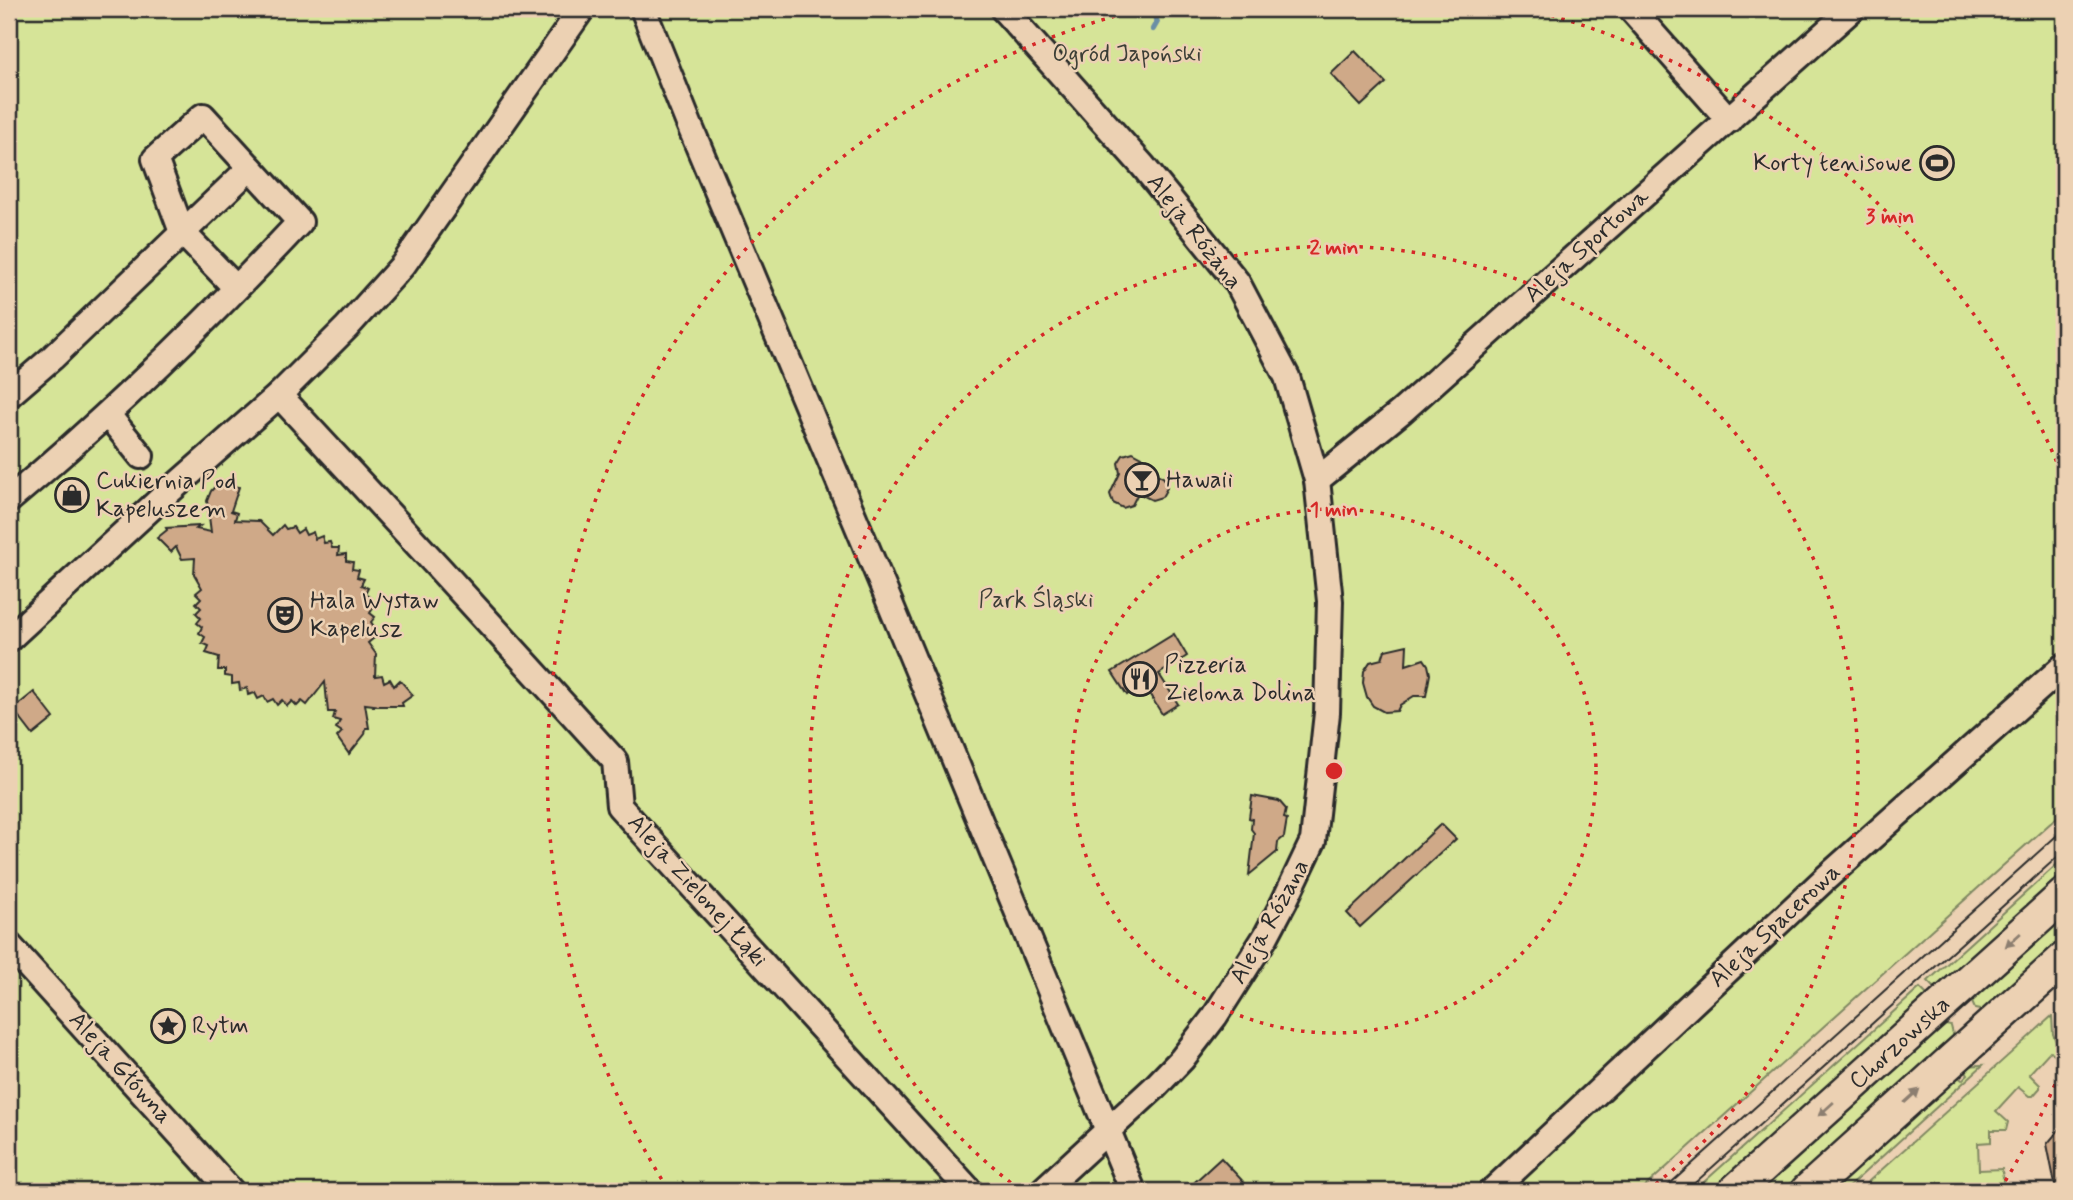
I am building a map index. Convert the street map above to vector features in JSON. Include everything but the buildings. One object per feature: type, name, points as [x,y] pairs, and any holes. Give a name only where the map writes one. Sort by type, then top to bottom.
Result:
[{"type":"main road","name":"Chorzowska","points":[[1735,1191],[2064,895]]},
{"type":"main road","name":"Chorzowska","points":[[1807,1191],[2064,959]]},
{"type":"main road","points":[[1950,998],[1980,1035]]},
{"type":"street","points":[[9,639],[279,395],[347,327],[403,265],[582,9]]},
{"type":"street","points":[[643,9],[1133,1191]]},
{"type":"street","name":"Aleja Różana","points":[[1003,9],[1143,166],[1237,282],[1287,377],[1317,480],[1330,601],[1327,713],[1313,841],[1266,936],[1215,1016],[1173,1069],[1042,1191]]},
{"type":"street","points":[[1631,9],[1729,120]]},
{"type":"street","name":"Aleja Sportowa","points":[[1317,480],[1402,411],[1852,9]]},
{"type":"street","points":[[9,500],[108,415],[236,288],[300,222],[203,116],[155,159],[182,232],[236,288]]},
{"type":"street","points":[[9,395],[52,358],[250,168]]},
{"type":"street","name":"Aleja Zielonej Łąki","points":[[279,395],[615,761],[619,807],[970,1191]]},
{"type":"street","points":[[108,415],[141,456]]},
{"type":"street","name":"Aleja Spacerowa","points":[[1492,1191],[1826,878],[2064,666]]},
{"type":"street","name":"Aleja Główna","points":[[9,945],[231,1191]]},
{"type":"green space","name":"Park Śląski","points":[[9,9],[2064,9],[2064,811],[1640,1191],[9,1191]]},
{"type":"green space","points":[[2064,858],[2064,877],[1942,989],[1934,987],[1928,981]]},
{"type":"green space","points":[[2064,910],[2064,942],[1990,1009],[1975,1009],[1971,1000]]},
{"type":"green space","points":[[1920,988],[1926,994],[1926,1002],[1717,1191],[1694,1191]]},
{"type":"green space","points":[[2052,1016],[2053,1034],[2064,1061],[2050,1051],[2029,1074],[2040,1088],[2033,1096],[2029,1096],[2018,1087],[1996,1111],[2008,1122],[2006,1130],[1991,1130],[1991,1142],[1978,1143],[1979,1170],[2002,1169],[2004,1191],[1858,1191]]},
{"type":"green space","points":[[1940,1024],[1951,1026],[1954,1038],[1947,1047],[1788,1191],[1753,1191]]},
{"type":"green space","points":[[1983,1065],[1844,1191],[1825,1191],[1955,1074],[1962,1080],[1968,1074],[1963,1066]]},
{"type":"waterway","points":[[1152,9],[1157,22],[1153,29]]},
{"type":"tram line","points":[[1662,1191],[2064,829]]},
{"type":"tram line","points":[[1686,1191],[2064,851]]},
{"type":"place","name":"Korty tenisowe","points":[[1937,163]]},
{"type":"place","name":"Hawaii","points":[[1142,480]]},
{"type":"place","name":"Cukiernia Pod Kapeluszem","points":[[72,495]]},
{"type":"place","name":"Hala Wystaw Kapelusz","points":[[285,615]]},
{"type":"place","name":"Pizzeria Zielona Dolina","points":[[1140,679]]},
{"type":"place","name":"Rytm","points":[[168,1026]]},
{"type":"park label","name":"Ogród Japoński","points":[[1127,54]]}]
